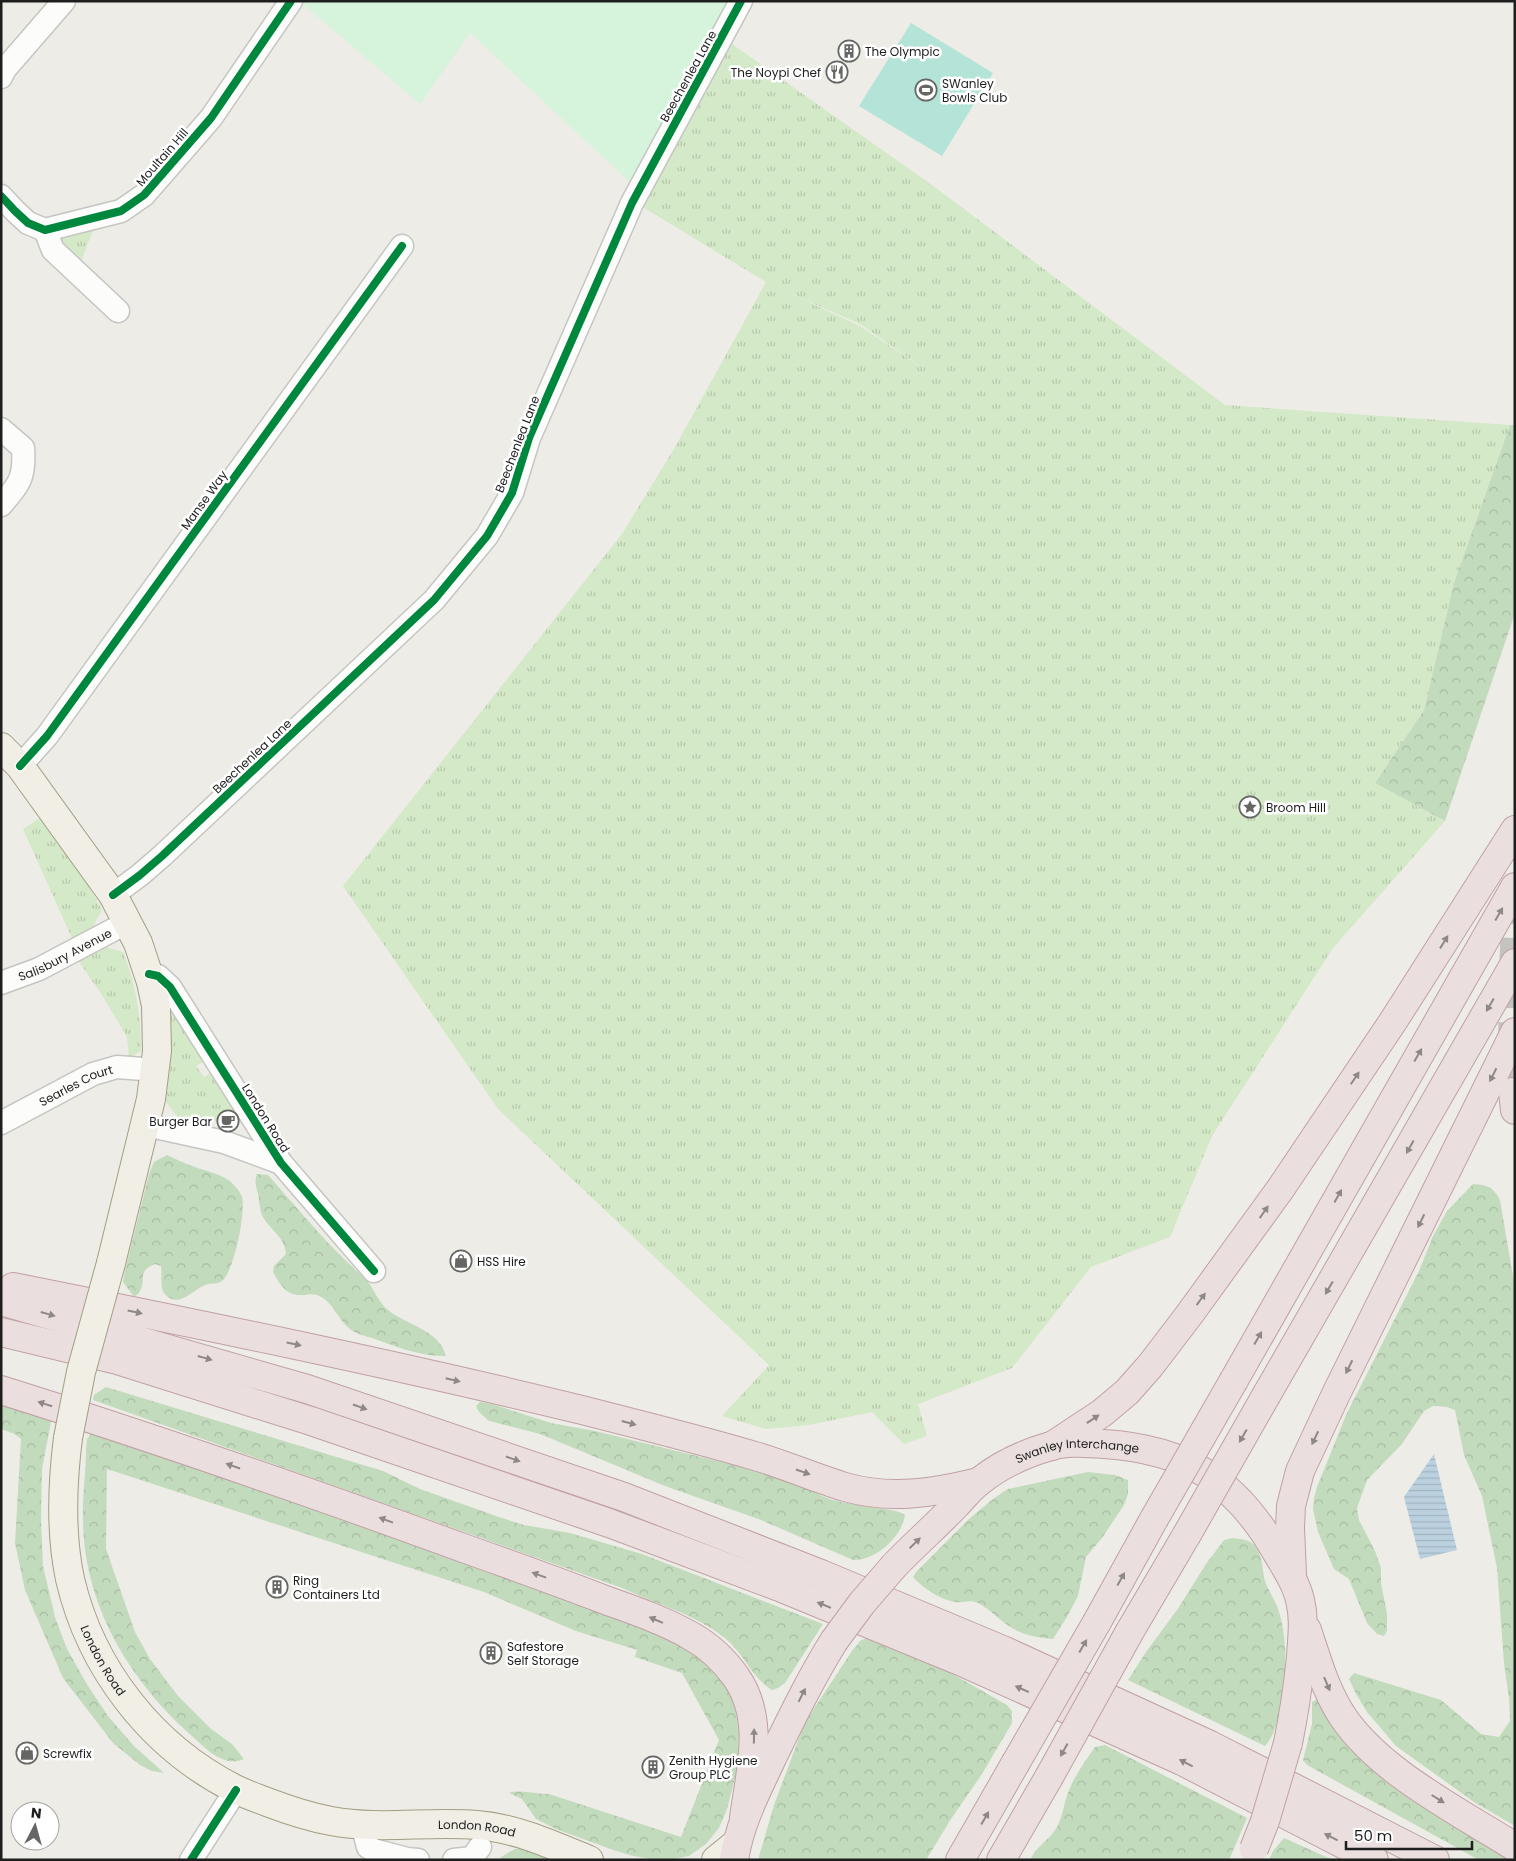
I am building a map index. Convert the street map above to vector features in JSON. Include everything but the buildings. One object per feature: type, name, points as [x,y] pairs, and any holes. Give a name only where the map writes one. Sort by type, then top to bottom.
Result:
[{"type":"highway","points":[[1052,1446],[1102,1413],[1127,1392],[1189,1316],[1280,1188],[1386,1031],[1515,830]]},
{"type":"highway","points":[[960,1860],[1515,887]]},
{"type":"highway","points":[[1001,1860],[1130,1631],[1515,963]]},
{"type":"highway","points":[[1292,1578],[1291,1506],[1300,1470],[1515,1032]]},
{"type":"highway","points":[[1,1285],[318,1349],[582,1410],[756,1456],[846,1487],[873,1492],[912,1494],[943,1490],[978,1482]]},
{"type":"highway","points":[[1,1301],[234,1366],[307,1389],[624,1497],[723,1535],[1014,1655],[1210,1745],[1434,1860]]},
{"type":"highway","points":[[1,1332],[117,1360],[310,1421],[609,1523],[782,1588],[960,1661],[1182,1761],[1374,1860]]},
{"type":"highway","points":[[1,1390],[130,1430],[367,1513],[637,1611],[691,1636],[713,1651],[736,1677],[744,1690],[754,1718],[754,1748],[738,1840]]},
{"type":"highway","name":"Swanley Interchange","points":[[738,1840],[794,1711],[834,1641],[862,1603],[894,1566],[978,1482],[999,1468],[1052,1446],[1070,1443],[1089,1443],[1144,1448],[1163,1453],[1195,1466],[1223,1486],[1250,1512],[1271,1541],[1292,1578],[1300,1598],[1304,1622],[1297,1697],[1288,1743],[1265,1821],[1252,1854]]},
{"type":"highway","points":[[1304,1622],[1322,1674],[1338,1709],[1365,1743],[1393,1769],[1412,1783],[1515,1847]]},
{"type":"main road","name":"London Road","points":[[11,756],[114,895],[138,943],[149,974],[156,1006],[158,1027],[156,1070],[146,1125],[81,1372],[68,1438],[62,1499],[66,1553],[70,1578],[78,1606],[93,1645],[113,1679],[141,1717],[174,1749],[193,1764],[236,1790],[304,1815],[333,1822],[362,1824],[463,1824],[494,1827],[548,1843],[589,1860]]},
{"type":"main road","points":[[716,1860],[738,1840]]},
{"type":"street","points":[[1,76],[64,1]]},
{"type":"street","name":"Beechenlea Lane","points":[[114,895],[166,852],[434,600],[487,536],[512,493],[529,438],[632,203],[741,1]]},
{"type":"street","name":"Moultain Hill","points":[[45,230],[121,211],[144,195],[211,118],[291,2]]},
{"type":"street","points":[[1,196],[28,223],[45,230],[53,250],[118,311]]},
{"type":"street","name":"Manse Way","points":[[11,756],[47,736],[402,246]]},
{"type":"street","points":[[1,429],[23,448],[24,462],[19,485],[1,505]]},
{"type":"street","name":"Salisbury Avenue","points":[[1,983],[39,968],[128,922]]},
{"type":"street","name":"London Road","points":[[149,974],[158,976],[170,987],[281,1163],[374,1271]]},
{"type":"street","name":"Searles Court","points":[[1,1123],[93,1074],[117,1067],[156,1070]]},
{"type":"street","name":"London Road","points":[[146,1125],[224,1142],[281,1163]]},
{"type":"street","points":[[191,1860],[236,1790]]},
{"type":"street","points":[[362,1824],[368,1847],[372,1850],[418,1860]]},
{"type":"street","points":[[454,1860],[472,1858],[480,1847]]},
{"type":"green space","points":[[299,1],[734,1],[632,184],[470,33],[420,104]]},
{"type":"green space","points":[[732,44],[932,185],[1225,405],[1510,425],[1454,583],[1424,710],[1375,783],[1445,821],[1333,948],[1212,1136],[1170,1237],[1091,1267],[1012,1368],[918,1404],[927,1436],[904,1444],[872,1412],[809,1425],[766,1429],[722,1416],[769,1365],[498,1109],[343,886],[622,534],[674,449],[766,282],[641,206],[667,154]],"holes":[[[785,291],[860,324],[932,374],[860,326]]]},
{"type":"green space","points":[[98,217],[77,272],[46,230]]},
{"type":"green space","points":[[1510,425],[1515,425],[1515,613],[1445,821],[1375,783],[1424,710],[1454,583]]},
{"type":"green space","points":[[44,815],[75,862],[102,910],[93,927],[72,938],[23,829]]},
{"type":"green space","points":[[103,946],[123,952],[134,988],[139,1013],[141,1051],[129,1058],[127,1037],[102,995],[77,959]]},
{"type":"green space","points":[[166,997],[211,1070],[204,1061],[196,1066],[204,1077],[212,1072],[235,1110],[222,1121],[184,1122],[179,1119],[164,1099]]},
{"type":"green space","points":[[167,1155],[220,1176],[237,1188],[243,1205],[241,1228],[235,1254],[231,1266],[222,1281],[202,1286],[186,1297],[175,1300],[164,1293],[161,1266],[155,1264],[144,1273],[142,1287],[134,1297],[123,1282],[125,1270],[149,1174],[154,1162]]},
{"type":"green space","points":[[257,1174],[268,1175],[322,1236],[368,1282],[385,1307],[395,1315],[430,1334],[443,1347],[446,1356],[417,1353],[358,1334],[346,1326],[327,1301],[320,1296],[314,1294],[296,1295],[287,1291],[273,1272],[274,1266],[286,1254],[283,1243],[266,1222],[260,1209],[256,1184]]},
{"type":"green space","points":[[1473,1184],[1490,1188],[1500,1200],[1515,1288],[1515,1826],[1474,1802],[1396,1746],[1367,1712],[1349,1679],[1354,1673],[1441,1700],[1481,1734],[1499,1737],[1510,1721],[1497,1568],[1482,1496],[1464,1455],[1455,1410],[1447,1407],[1433,1406],[1424,1411],[1402,1444],[1367,1480],[1357,1508],[1359,1520],[1375,1551],[1381,1568],[1381,1583],[1387,1614],[1387,1631],[1384,1636],[1377,1634],[1367,1623],[1349,1579],[1334,1569],[1318,1532],[1313,1509],[1317,1487],[1346,1415],[1419,1271],[1433,1236],[1447,1211]]},
{"type":"green space","points":[[106,1387],[383,1471],[420,1489],[524,1525],[570,1533],[642,1554],[823,1624],[785,1683],[772,1690],[753,1673],[726,1639],[689,1616],[622,1588],[93,1400],[94,1395]]},
{"type":"green space","points":[[1,1401],[47,1416],[51,1422],[42,1469],[41,1519],[43,1566],[55,1617],[67,1649],[108,1716],[134,1746],[164,1773],[152,1771],[140,1765],[113,1743],[63,1678],[25,1590],[15,1543],[21,1439],[15,1434],[1,1429]]},
{"type":"green space","points":[[480,1402],[551,1423],[595,1431],[750,1469],[806,1485],[815,1492],[838,1501],[899,1512],[905,1515],[903,1523],[893,1539],[878,1552],[853,1560],[761,1520],[665,1486],[540,1434],[489,1421],[479,1412],[476,1406]]},
{"type":"green space","points":[[91,1434],[107,1436],[506,1576],[668,1637],[709,1663],[728,1686],[735,1708],[739,1732],[738,1766],[727,1809],[719,1828],[706,1844],[689,1856],[659,1860],[633,1856],[556,1829],[536,1819],[522,1799],[509,1793],[549,1794],[681,1837],[719,1740],[682,1673],[635,1657],[637,1650],[576,1631],[484,1592],[107,1469],[106,1549],[135,1632],[150,1659],[178,1696],[211,1729],[232,1744],[244,1759],[229,1761],[216,1756],[170,1714],[149,1691],[115,1640],[102,1612],[92,1583],[85,1552],[83,1521],[86,1449],[87,1439]]},
{"type":"green space","points":[[1088,1472],[1115,1475],[1128,1480],[1128,1494],[1124,1505],[1102,1538],[1086,1557],[1078,1596],[1053,1639],[1019,1632],[978,1603],[969,1601],[956,1602],[944,1599],[927,1589],[913,1577],[969,1519],[1008,1489]]},
{"type":"green space","points":[[1232,1538],[1248,1541],[1259,1552],[1265,1581],[1278,1608],[1285,1643],[1285,1682],[1282,1701],[1273,1734],[1265,1746],[1128,1680],[1177,1610],[1206,1564],[1224,1540]]},
{"type":"green space","points":[[868,1638],[949,1672],[1007,1705],[1012,1711],[1012,1723],[982,1774],[926,1860],[758,1860],[774,1805],[805,1722],[852,1651],[861,1640]]},
{"type":"green space","points":[[1318,1699],[1498,1852],[1511,1860],[1479,1860],[1307,1765],[1303,1760],[1312,1724],[1312,1702]]},
{"type":"green space","points":[[1105,1745],[1247,1818],[1229,1860],[1030,1860],[1036,1850],[1051,1836],[1057,1827],[1069,1790],[1081,1768],[1095,1747]]},
{"type":"green space","points":[[1284,1838],[1333,1860],[1269,1860],[1273,1851]]},
{"type":"green space","points":[[515,1849],[523,1849],[557,1860],[500,1860],[501,1857]]},
{"type":"shaded area","name":"SWanley Bowls Club","points":[[911,23],[993,73],[942,156],[859,106]]},
{"type":"shaded area","points":[[1434,1454],[1457,1550],[1420,1559],[1404,1497]]},
{"type":"tunnel","points":[[1513,1092],[1512,1000],[1515,920]]},
{"type":"cycle path","points":[[1,196],[28,223],[45,230],[121,211],[144,195],[211,118],[291,1]]},
{"type":"cycle path","points":[[113,895],[162,856],[434,600],[487,536],[512,493],[529,438],[632,203],[741,1]]},
{"type":"cycle path","points":[[20,766],[47,736],[402,246]]},
{"type":"cycle path","points":[[149,974],[158,976],[170,987],[281,1163],[374,1271]]},
{"type":"cycle path","points":[[191,1860],[236,1790]]},
{"type":"place","name":"The Olympic","points":[[849,51]]},
{"type":"place","name":"The Noypi Chef","points":[[837,72]]},
{"type":"place","name":"SWanley Bowls Club","points":[[926,90]]},
{"type":"place","name":"Broom Hill","points":[[1250,807]]},
{"type":"place","name":"Burger Bar","points":[[228,1121]]},
{"type":"place","name":"HSS Hire","points":[[461,1261]]},
{"type":"place","name":"Ring Containers Ltd","points":[[277,1587]]},
{"type":"place","name":"Safestore Self Storage","points":[[491,1653]]},
{"type":"place","name":"Screwfix","points":[[27,1753]]},
{"type":"place","name":"Zenith Hygiene Group PLC","points":[[653,1767]]}]
